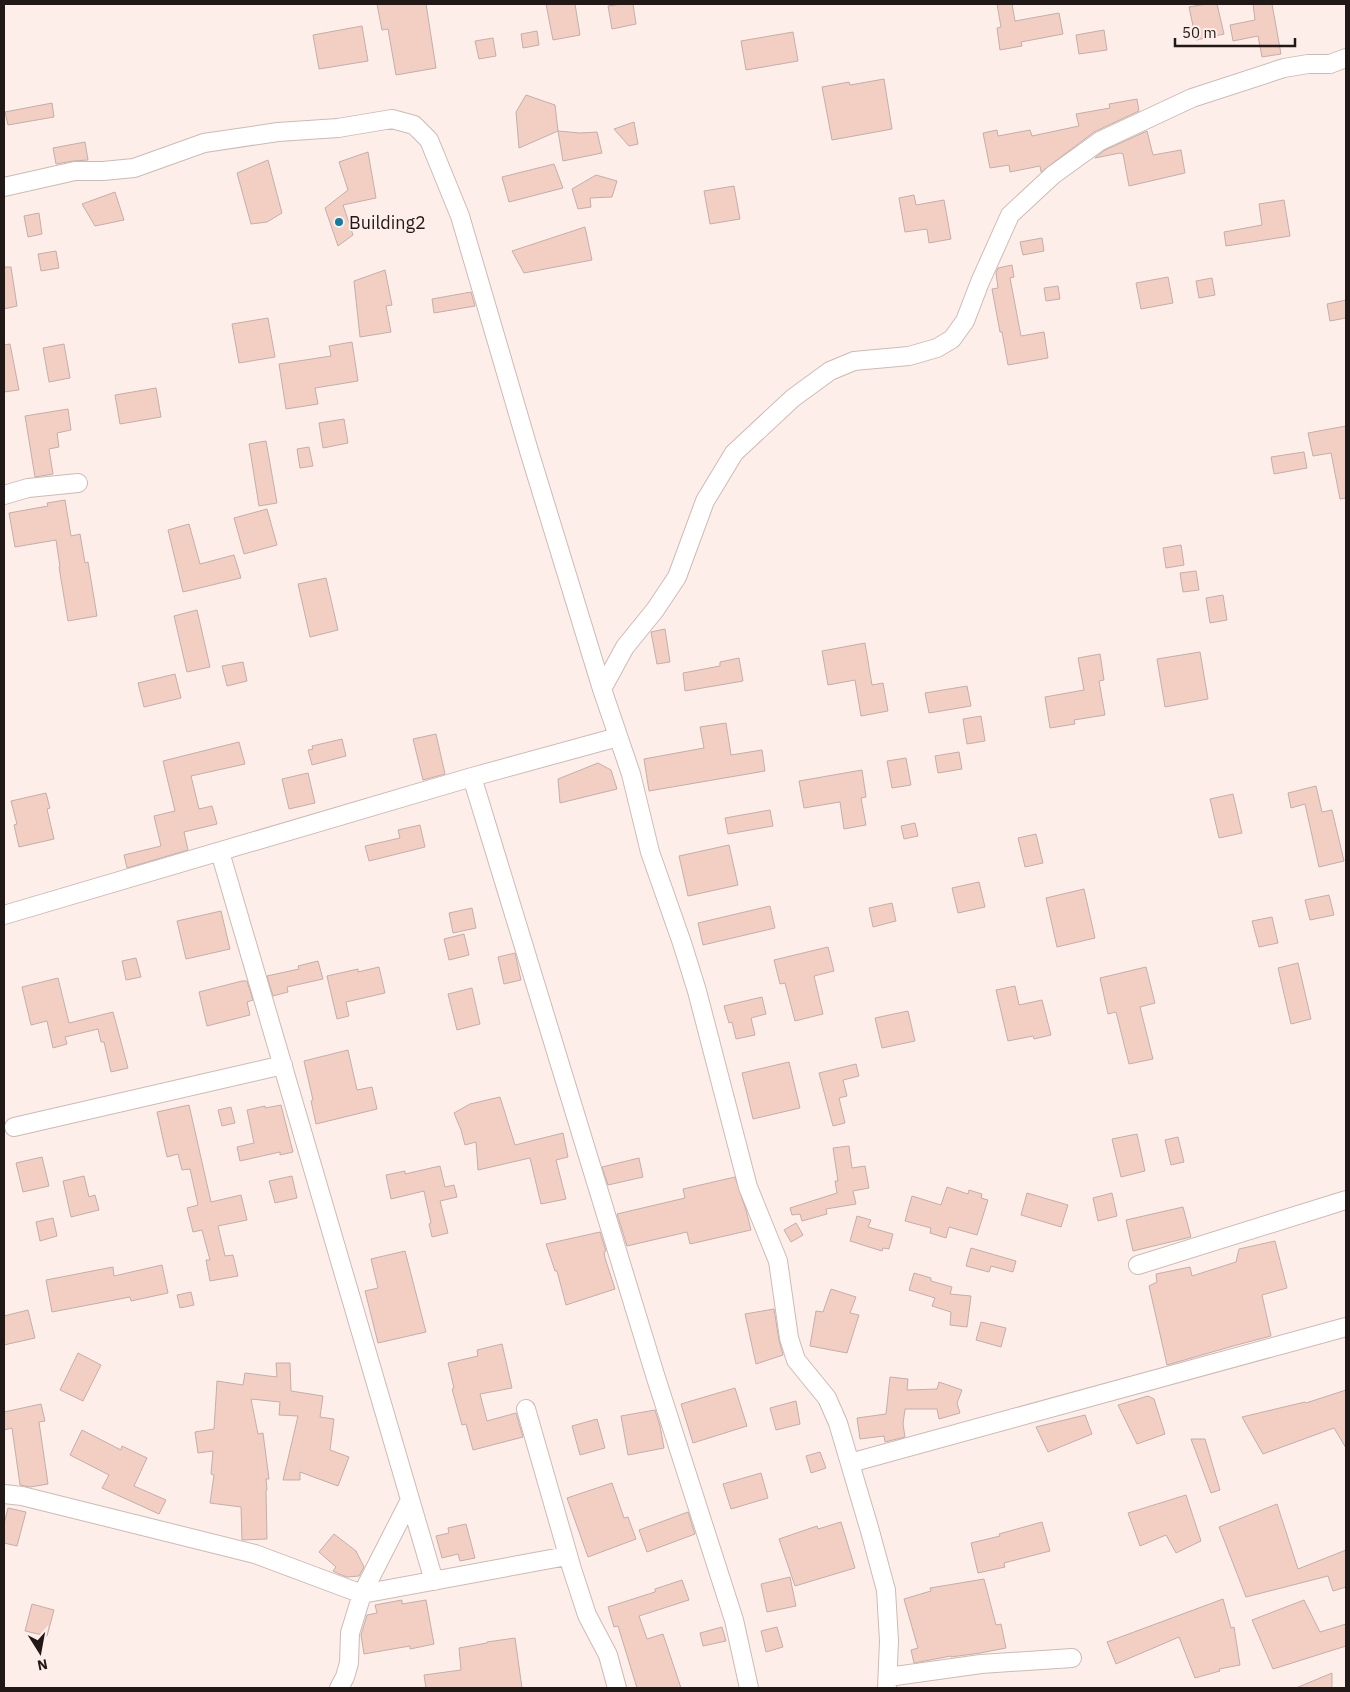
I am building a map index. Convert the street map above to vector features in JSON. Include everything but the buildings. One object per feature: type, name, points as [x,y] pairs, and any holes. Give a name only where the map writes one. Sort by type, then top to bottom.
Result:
[{"type":"street","points":[[602,689],[625,647],[655,610],[677,577],[705,502],[734,454],[793,398],[830,371],[854,361],[909,356],[937,348],[952,339],[965,321],[1010,215],[1053,175],[1100,141],[1192,98],[1284,68],[1308,64],[1330,64],[1346,58]]},
{"type":"street","points":[[4,187],[75,171],[134,168],[204,143],[278,132],[338,128],[392,119],[414,125],[429,140],[460,216],[526,442],[602,689],[631,774],[650,852],[697,991],[730,1124],[748,1187],[778,1261],[789,1338],[796,1360],[827,1398],[838,1424],[850,1464],[886,1590],[889,1641],[887,1682],[982,1664],[1072,1658]]},
{"type":"street","points":[[4,494],[28,488],[78,483]]},
{"type":"street","points":[[4,915],[472,777],[618,737]]},
{"type":"street","points":[[472,777],[653,1368],[734,1620],[749,1688]]},
{"type":"street","points":[[220,852],[434,1581]]},
{"type":"street","points":[[14,1127],[282,1064]]},
{"type":"street","points":[[1138,1265],[1346,1200]]},
{"type":"street","points":[[850,1464],[1346,1327]]},
{"type":"street","points":[[526,1409],[567,1556],[587,1615],[608,1655],[617,1688]]},
{"type":"street","points":[[4,1494],[22,1496],[255,1554],[362,1594],[567,1556]]},
{"type":"street","points":[[339,1688],[349,1663],[350,1633],[362,1594],[410,1500]]},
{"type":"place","name":"Building2","points":[[339,222]]}]
